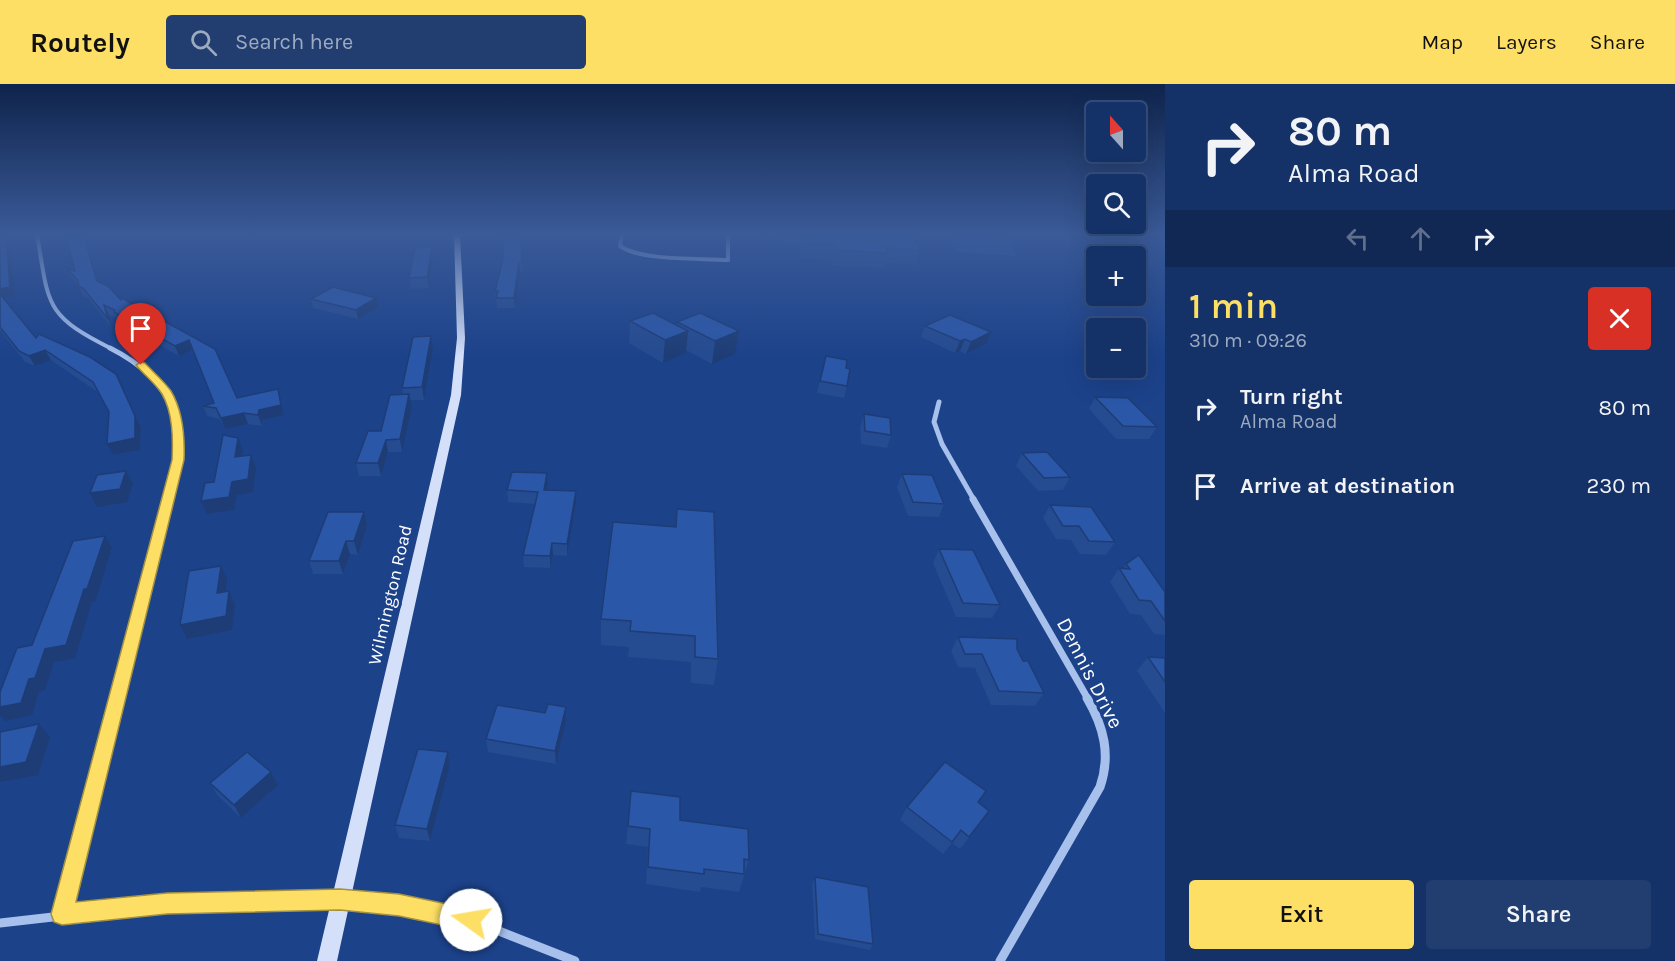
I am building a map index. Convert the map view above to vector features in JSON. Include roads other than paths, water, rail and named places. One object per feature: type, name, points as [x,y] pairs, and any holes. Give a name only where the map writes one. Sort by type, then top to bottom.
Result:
[{"type":"main road","name":"Wilmington Road","points":[[327,961],[456,396],[461,338],[459,275]]},
{"type":"street","points":[[45,275],[50,299],[58,315],[78,332],[132,358],[150,373],[165,391],[170,400],[179,436],[178,460],[173,486],[62,914]]},
{"type":"street","name":"Dennis Drive","points":[[939,402],[934,420],[942,444],[1095,711],[1101,724],[1107,750],[1107,763],[1100,787],[1000,961]]},
{"type":"street","points":[[0,922],[167,904],[340,899],[408,906],[471,920],[576,961]]}]
